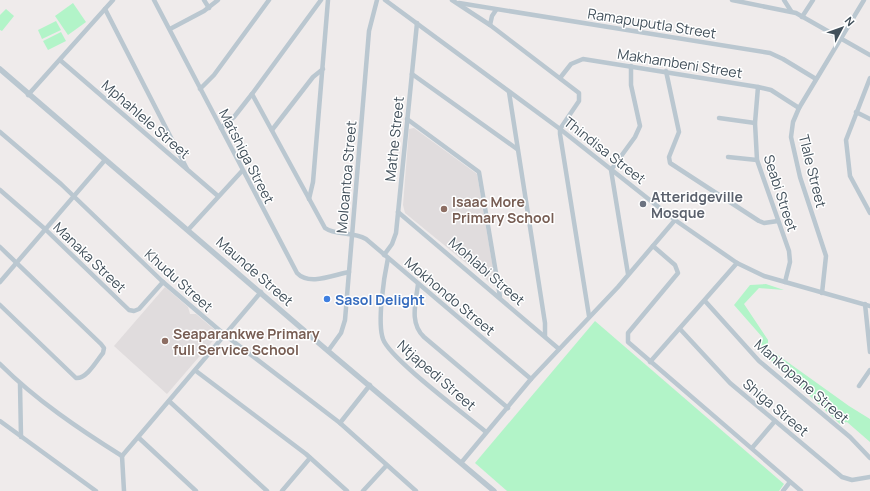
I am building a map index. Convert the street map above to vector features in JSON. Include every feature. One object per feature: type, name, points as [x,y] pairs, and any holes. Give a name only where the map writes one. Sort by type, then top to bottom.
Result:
[{"type":"street","points":[[28,94],[113,0]]},
{"type":"street","name":"Matshiga Street","points":[[154,0],[294,269],[300,276],[309,280],[349,272]]},
{"type":"street","points":[[204,0],[209,8]]},
{"type":"street","points":[[170,29],[209,8],[218,0]]},
{"type":"street","points":[[200,89],[214,75],[269,0]]},
{"type":"street","points":[[221,128],[234,117],[252,94],[321,0]]},
{"type":"street","points":[[309,199],[313,187],[328,0]]},
{"type":"street","name":"Moloantoa Street","points":[[328,351],[343,328],[369,31],[377,0]]},
{"type":"street","name":"Thindisa Street","points":[[385,0],[560,129],[675,220],[737,263],[754,272],[822,293],[868,305]]},
{"type":"street","points":[[733,0],[791,11],[870,56]]},
{"type":"street","points":[[784,0],[791,11]]},
{"type":"street","points":[[802,17],[813,0]]},
{"type":"street","name":"Tlale Street","points":[[822,293],[826,256],[800,177],[791,138],[793,122],[799,108],[864,0]]},
{"type":"street","points":[[454,1],[490,25],[576,90],[580,98],[577,105],[560,129],[589,316]]},
{"type":"street","name":"Ramapuputla Street","points":[[454,1],[496,10],[770,53],[783,58],[816,79]]},
{"type":"street","points":[[105,9],[184,159],[187,169]]},
{"type":"street","points":[[490,25],[492,16],[496,10]]},
{"type":"street","name":"Mathe Street","points":[[386,256],[395,237],[417,23]]},
{"type":"street","name":"Makhambeni Street","points":[[560,78],[571,64],[579,59],[758,86],[775,92],[799,108]]},
{"type":"street","name":"Mphahlele Street","points":[[60,60],[218,196]]},
{"type":"street","points":[[628,274],[611,170],[635,137],[640,126],[631,85],[631,66]]},
{"type":"street","points":[[272,130],[313,77],[323,69]]},
{"type":"street","name":"Maunde Street","points":[[0,70],[494,491]]},
{"type":"street","points":[[666,71],[679,132],[669,157],[670,163],[759,221],[764,223],[778,221]]},
{"type":"street","points":[[412,74],[517,149]]},
{"type":"street","points":[[870,78],[846,140],[848,169],[851,180],[870,213]]},
{"type":"street","name":"Seabi Street","points":[[758,86],[756,122],[757,160],[789,251],[790,262],[786,282]]},
{"type":"street","points":[[509,92],[545,323],[545,336]]},
{"type":"street","points":[[252,94],[325,228],[330,231],[352,233]]},
{"type":"street","points":[[856,112],[870,119]]},
{"type":"street","points":[[719,118],[756,122]]},
{"type":"street","points":[[407,119],[475,168],[481,175],[500,297]]},
{"type":"street","name":"Khudu Street","points":[[0,132],[74,197],[163,282],[225,335],[340,423],[386,466],[416,491]]},
{"type":"street","points":[[728,157],[757,160]]},
{"type":"street","points":[[0,282],[105,160]]},
{"type":"street","points":[[188,230],[242,171]]},
{"type":"street","name":"Manaka Street","points":[[0,190],[45,229],[132,311],[139,309],[163,282]]},
{"type":"street","name":"Mohlabi Street","points":[[398,212],[500,297],[559,349]]},
{"type":"street","points":[[461,463],[531,379],[628,274],[675,220]]},
{"type":"street","name":"Mokhondo Street","points":[[352,233],[366,239],[531,379]]},
{"type":"street","points":[[653,246],[675,265],[678,273],[628,333],[627,339],[630,345],[801,491]]},
{"type":"street","points":[[0,247],[104,348],[103,353],[86,374],[81,378],[76,378],[0,305]]},
{"type":"street","name":"Ntjapedi Street","points":[[386,256],[381,328],[386,346],[402,362],[486,432]]},
{"type":"street","points":[[650,362],[737,263]]},
{"type":"street","points":[[418,284],[415,325],[420,334],[508,408]]},
{"type":"street","points":[[124,491],[122,456],[196,371],[261,292]]},
{"type":"street","name":"Mankopane Street","points":[[705,301],[759,361],[850,437],[870,458]]},
{"type":"street","points":[[868,305],[870,352]]},
{"type":"street","name":"Shiga Street","points":[[680,329],[726,379],[842,477],[852,480],[870,478]]},
{"type":"street","points":[[0,364],[20,384],[44,403],[122,456]]},
{"type":"street","points":[[860,386],[870,370]]},
{"type":"street","points":[[196,371],[310,458],[347,491]]},
{"type":"street","points":[[20,384],[21,437]]},
{"type":"street","points":[[340,423],[370,385]]},
{"type":"street","points":[[169,401],[267,491]]},
{"type":"street","points":[[752,448],[775,421]]},
{"type":"street","points":[[0,422],[96,491]]},
{"type":"street","points":[[139,438],[196,491]]},
{"type":"street","points":[[282,491],[310,458]]},
{"type":"street","points":[[363,491],[386,466]]},
{"type":"street","points":[[783,491],[790,482]]},
{"type":"shaded area","name":"Isaac More Primary School","points":[[414,128],[477,174],[496,286],[405,213],[403,205],[409,129]]},
{"type":"shaded area","name":"Seaparankwe Primary full Service School","points":[[165,287],[188,307],[190,314],[196,314],[216,331],[217,336],[167,394],[114,346]]},
{"type":"green space","points":[[73,3],[86,22],[68,35],[55,16]]},
{"type":"green space","points":[[6,9],[14,16],[2,31],[0,30],[0,15]]},
{"type":"green space","points":[[56,21],[61,30],[42,39],[38,30]]},
{"type":"green space","points":[[61,32],[66,41],[48,50],[43,41]]},
{"type":"green space","points":[[766,284],[784,290],[759,288],[744,304],[768,340],[768,348],[849,406],[870,419],[870,442],[847,422],[840,424],[758,348],[763,338],[734,305],[750,285]]},
{"type":"green space","points":[[595,321],[784,484],[779,491],[507,491],[475,463]]},
{"type":"place","name":"Atteridgeville Mosque","points":[[643,204]]},
{"type":"place","name":"Isaac More Primary School","points":[[444,209]]},
{"type":"place","name":"Sasol Delight","points":[[327,299]]},
{"type":"place","name":"Seaparankwe Primary full Service School","points":[[165,341]]}]
